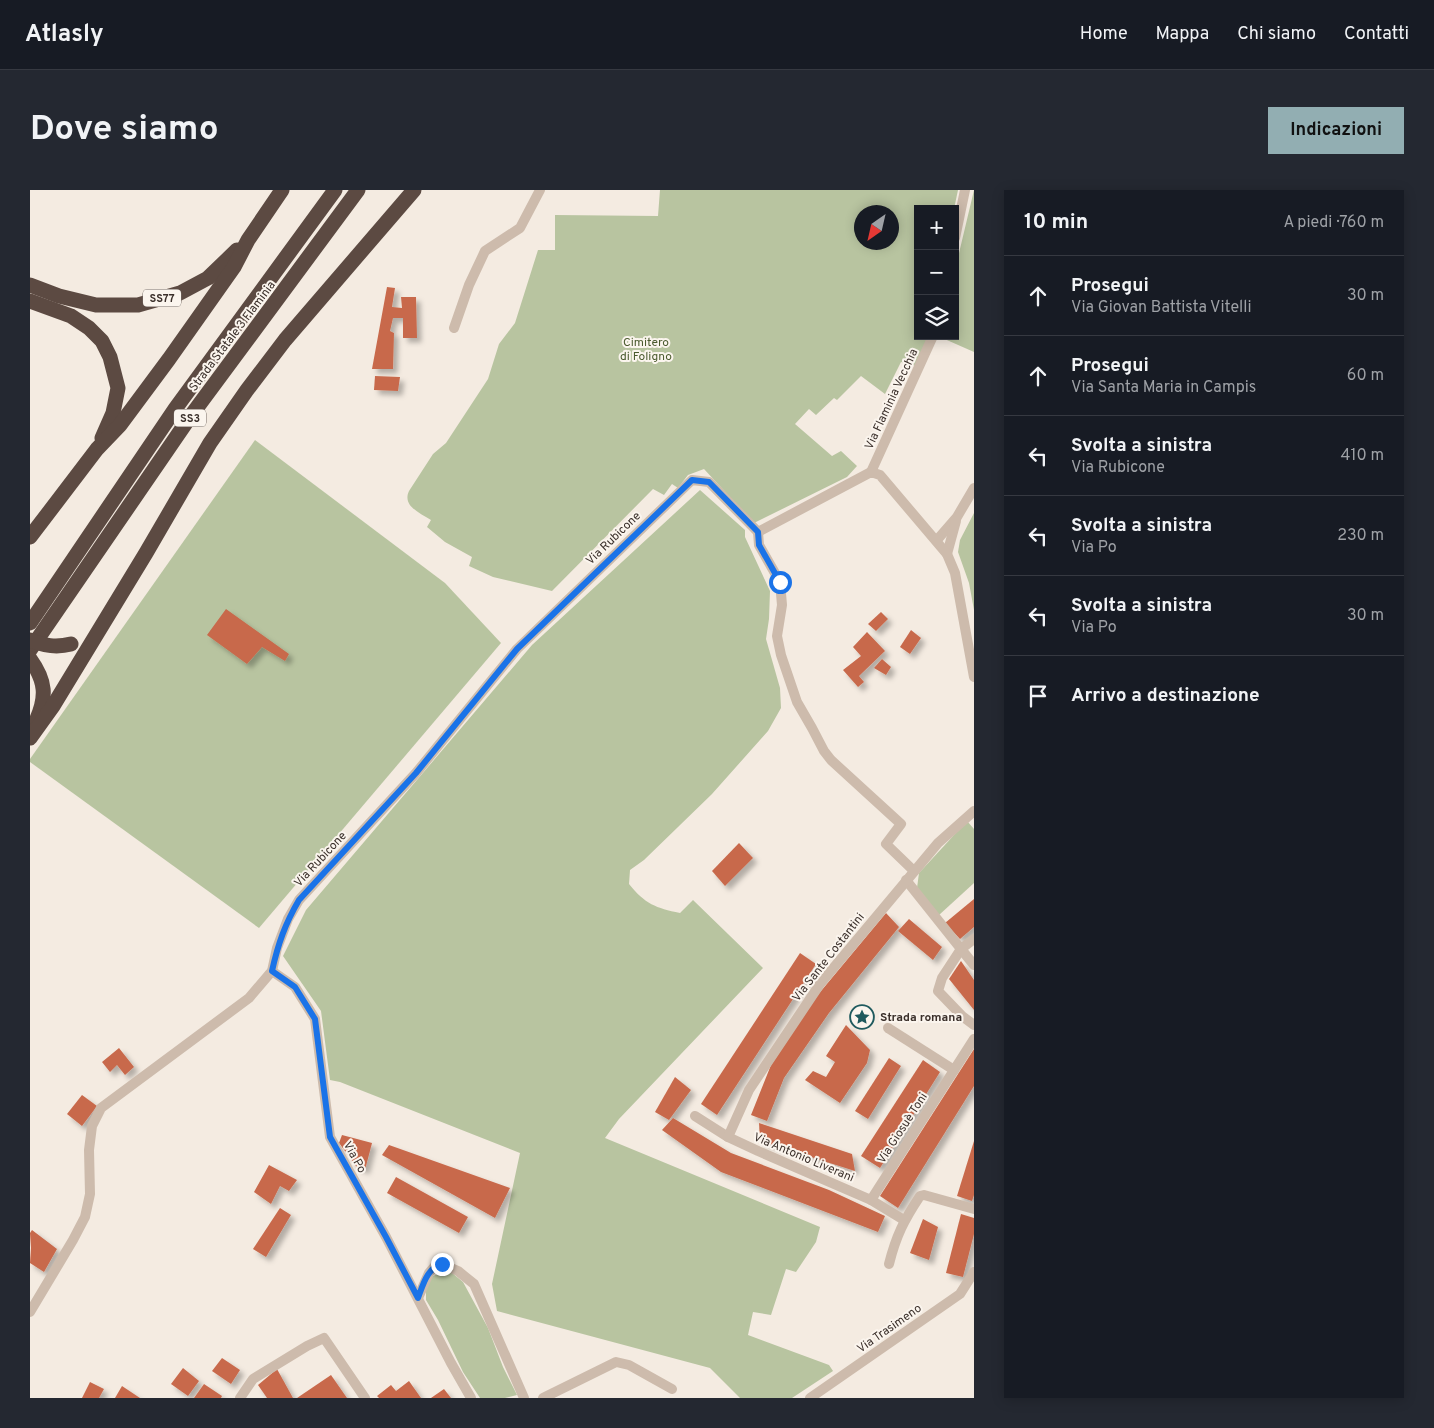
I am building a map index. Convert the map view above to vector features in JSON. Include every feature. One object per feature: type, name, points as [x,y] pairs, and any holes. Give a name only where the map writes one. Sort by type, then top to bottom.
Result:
[{"type":"highway","points":[[30,537],[98,449],[120,425],[174,351],[234,268],[248,240],[282,190]]},
{"type":"highway","name":"Strada Statale 3 Flaminia","points":[[30,623],[175,409],[335,190]]},
{"type":"highway","name":"Strada Statale 3 Flaminia","points":[[30,650],[190,417],[358,190]]},
{"type":"highway","points":[[30,738],[53,706],[210,443],[247,390],[285,340],[414,190]]},
{"type":"highway","name":"SS77","points":[[30,285],[59,296],[96,305],[138,305],[180,293],[208,278],[248,240]]},
{"type":"highway","points":[[30,301],[71,316],[89,328],[102,341],[110,357],[118,388],[113,413],[98,449]]},
{"type":"highway","points":[[30,640],[40,645],[62,647],[71,644],[106,617]]},
{"type":"highway","points":[[30,659],[37,669],[44,693],[43,702],[30,734]]},
{"type":"street","points":[[454,328],[469,286],[485,251],[520,228],[540,190]]},
{"type":"street","points":[[959,219],[965,190]]},
{"type":"street","name":"Via Flaminia Vecchia","points":[[871,472],[931,340]]},
{"type":"street","points":[[914,870],[886,844],[901,824],[831,760],[797,702],[781,655],[777,636],[782,605],[780,582],[759,545],[758,532],[871,472],[880,475],[947,554],[955,573],[974,677]]},
{"type":"street","name":"Via Rubicone","points":[[30,1312],[74,1240],[85,1217],[90,1194],[89,1150],[92,1126],[101,1108],[249,998],[272,971],[277,948],[288,919],[299,900],[416,773],[517,649],[692,480],[709,482],[758,532]]},
{"type":"street","points":[[937,540],[957,517],[974,488]]},
{"type":"street","points":[[947,554],[957,517]]},
{"type":"street","name":"Via Sante Costantini","points":[[728,1137],[749,1090],[820,984],[938,843],[974,811]]},
{"type":"street","points":[[906,880],[974,965]]},
{"type":"street","points":[[974,939],[961,949],[942,978],[938,991],[962,1016],[974,1025]]},
{"type":"street","name":"Via Po","points":[[272,971],[295,987],[315,1019],[330,1137],[386,1237],[471,1398]]},
{"type":"street","points":[[888,1028],[954,1070]]},
{"type":"street","name":"Via Giosuè Toni","points":[[871,1200],[974,1039]]},
{"type":"street","name":"Via Antonio Liverani","points":[[695,1116],[728,1137],[871,1200],[904,1220]]},
{"type":"street","points":[[889,1264],[893,1247],[904,1220],[920,1196],[924,1195],[974,1209]]},
{"type":"street","points":[[418,1298],[429,1273],[435,1266],[442,1264],[458,1271],[474,1284],[524,1398]]},
{"type":"street","name":"Via Trasimeno","points":[[810,1398],[960,1294],[974,1272]]},
{"type":"street","points":[[240,1398],[253,1378],[324,1338],[365,1398]]},
{"type":"street","points":[[543,1398],[616,1362],[629,1365],[672,1389]]},
{"type":"green space","name":"Cimitero di Foligno","points":[[660,190],[958,190],[955,205],[914,205],[914,340],[926,340],[916,366],[901,362],[885,394],[861,376],[837,400],[834,398],[816,415],[809,409],[795,424],[832,456],[841,451],[857,466],[847,477],[754,523],[704,469],[688,475],[678,488],[672,484],[664,495],[653,489],[552,591],[493,577],[469,566],[472,557],[445,542],[427,527],[431,520],[417,512],[410,505],[407,496],[433,454],[446,443],[488,379],[499,344],[515,323],[538,250],[555,250],[555,215],[658,216]]},
{"type":"green space","points":[[974,190],[974,352],[947,340],[959,340],[959,253]]},
{"type":"green space","points":[[255,440],[445,583],[501,643],[259,928],[30,762],[30,759]]},
{"type":"green space","points":[[700,490],[745,530],[745,537],[770,591],[766,639],[780,688],[781,708],[768,731],[712,794],[644,860],[630,870],[629,884],[646,901],[658,907],[680,913],[693,900],[763,968],[619,1119],[605,1138],[820,1227],[816,1242],[796,1272],[786,1269],[771,1315],[753,1312],[748,1335],[829,1365],[833,1371],[792,1398],[740,1398],[710,1368],[497,1311],[492,1284],[520,1153],[340,1082],[330,1080],[321,1011],[283,956],[306,910],[532,645]]},
{"type":"green space","points":[[974,513],[974,610],[969,583],[958,552],[960,540]]},
{"type":"green space","points":[[967,821],[974,829],[974,883],[939,915],[917,888],[919,873]]},
{"type":"green space","points":[[444,1271],[451,1272],[463,1282],[488,1328],[503,1367],[517,1395],[505,1398],[480,1398],[463,1372],[438,1320],[426,1300],[426,1286],[433,1276]]},
{"type":"building","points":[[387,287],[395,288],[392,307],[402,308],[401,297],[416,297],[417,338],[403,338],[403,318],[393,318],[390,331],[394,333],[393,369],[372,369]]},
{"type":"building","points":[[375,376],[400,377],[398,391],[374,390]]},
{"type":"building","points":[[226,609],[289,654],[285,661],[262,647],[247,664],[207,635]]},
{"type":"building","points":[[881,612],[888,619],[876,631],[868,624]]},
{"type":"building","points":[[911,630],[921,638],[910,654],[900,647]]},
{"type":"building","points":[[867,632],[885,651],[859,676],[864,682],[858,687],[843,670],[861,656],[853,647]]},
{"type":"building","points":[[882,659],[891,667],[886,675],[874,668]]},
{"type":"building","points":[[739,843],[753,858],[725,886],[712,871]]},
{"type":"building","points":[[974,899],[974,927],[960,939],[945,923]]},
{"type":"building","points":[[886,913],[899,927],[829,1013],[784,1078],[767,1121],[751,1115],[771,1065],[816,997]]},
{"type":"building","points":[[909,919],[942,947],[933,960],[898,931]]},
{"type":"building","points":[[800,953],[816,964],[717,1115],[701,1104]]},
{"type":"building","points":[[961,961],[974,980],[974,1010],[949,979]]},
{"type":"building","points":[[846,1025],[870,1050],[867,1063],[840,1103],[805,1080],[813,1071],[826,1077],[835,1062],[826,1056]]},
{"type":"building","points":[[119,1048],[134,1067],[125,1075],[117,1065],[110,1072],[102,1062]]},
{"type":"building","points":[[974,1049],[974,1086],[898,1208],[880,1196]]},
{"type":"building","points":[[889,1058],[901,1066],[868,1119],[855,1111]]},
{"type":"building","points":[[923,1060],[940,1072],[880,1168],[861,1156]]},
{"type":"building","points":[[675,1077],[691,1090],[669,1120],[655,1112]]},
{"type":"building","points":[[82,1095],[97,1106],[82,1126],[67,1114]]},
{"type":"building","points":[[673,1118],[731,1153],[829,1190],[885,1216],[878,1232],[721,1172],[662,1130]]},
{"type":"building","points":[[759,1123],[852,1154],[855,1171],[760,1141]]},
{"type":"building","points":[[342,1135],[372,1143],[365,1170],[356,1166],[339,1143]]},
{"type":"building","points":[[974,1141],[974,1195],[972,1201],[957,1196]]},
{"type":"building","points":[[389,1145],[510,1188],[495,1218],[382,1155]]},
{"type":"building","points":[[269,1165],[297,1180],[289,1191],[280,1186],[271,1204],[254,1192]]},
{"type":"building","points":[[396,1177],[468,1217],[459,1233],[387,1193]]},
{"type":"building","points":[[280,1208],[291,1215],[266,1257],[253,1249]]},
{"type":"building","points":[[961,1214],[974,1218],[974,1234],[963,1277],[946,1273]]},
{"type":"building","points":[[923,1219],[938,1227],[929,1260],[910,1253]]},
{"type":"building","points":[[32,1230],[57,1249],[44,1272],[30,1263],[30,1233]]},
{"type":"building","points":[[222,1358],[240,1370],[231,1384],[212,1371]]},
{"type":"building","points":[[183,1368],[199,1381],[188,1396],[171,1384]]},
{"type":"building","points":[[277,1369],[293,1398],[267,1398],[258,1385]]},
{"type":"building","points":[[331,1375],[347,1398],[297,1398]]},
{"type":"building","points":[[409,1381],[421,1398],[379,1398],[377,1396],[391,1385],[396,1391]]},
{"type":"building","points":[[90,1382],[104,1389],[99,1398],[82,1398]]},
{"type":"building","points":[[204,1384],[222,1396],[221,1398],[194,1398]]},
{"type":"building","points":[[122,1386],[140,1398],[115,1398]]},
{"type":"building","points":[[444,1389],[451,1398],[431,1398]]},
{"type":"place","name":"Strada romana","points":[[862,1017]]},
{"type":"route","points":[[442,1264],[435,1266],[429,1273],[418,1298],[330,1137],[315,1019],[295,987],[272,971],[277,948],[288,919],[299,900],[416,773],[517,649],[692,480],[709,482],[758,532],[759,545],[780,582]]}]
